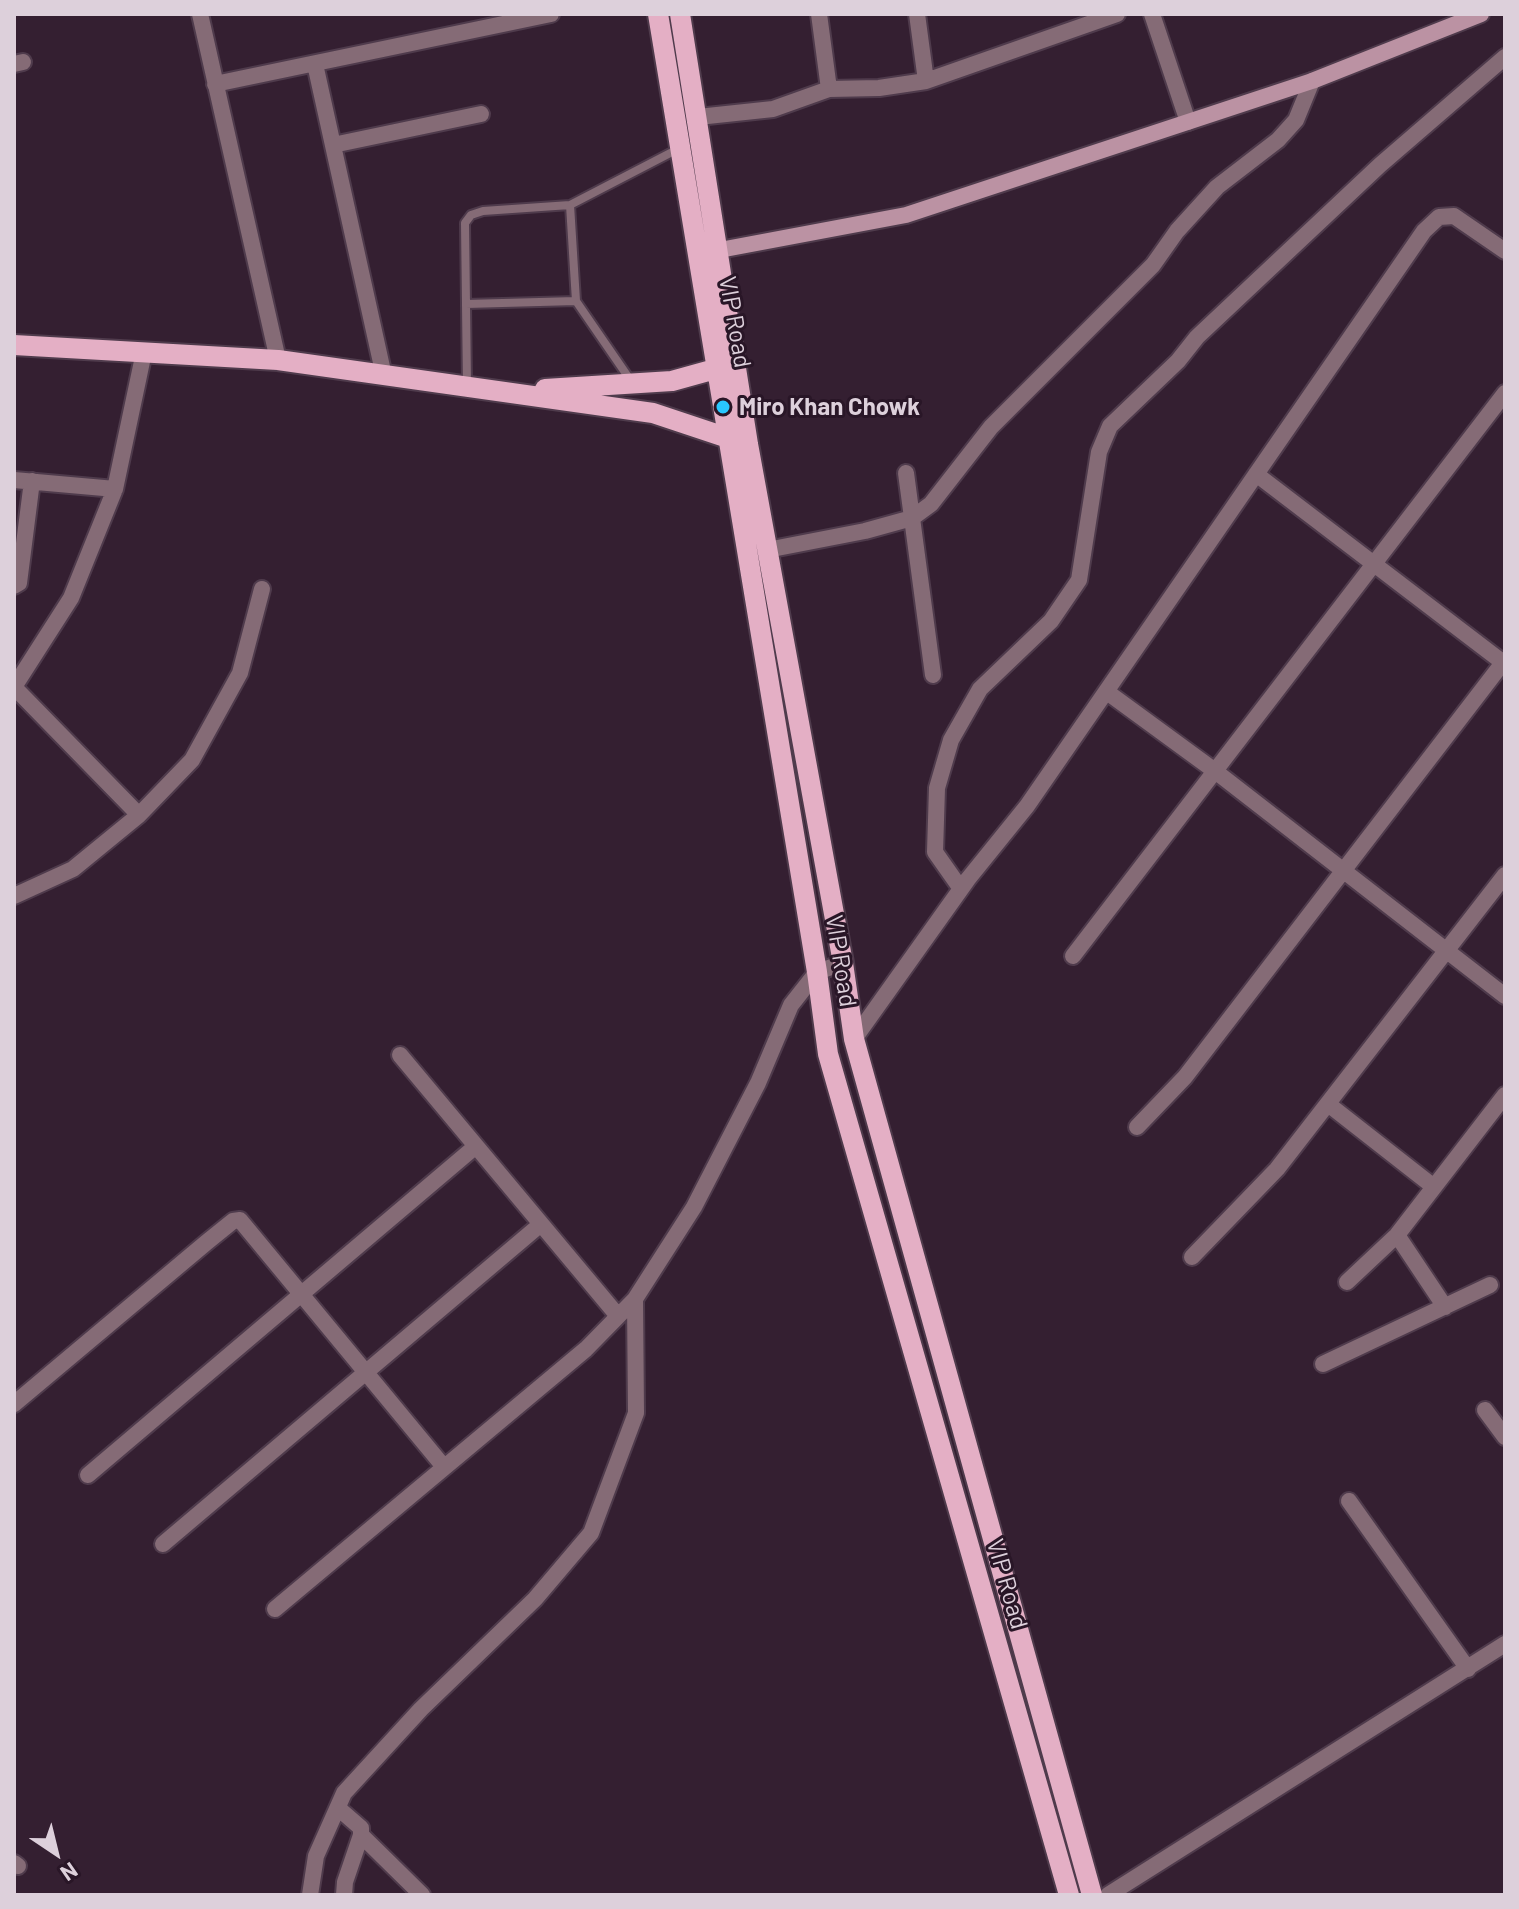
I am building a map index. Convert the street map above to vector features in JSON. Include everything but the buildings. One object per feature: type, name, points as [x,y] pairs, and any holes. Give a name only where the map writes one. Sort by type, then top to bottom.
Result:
[{"type":"main road","name":"VIP Road","points":[[658,14],[697,253],[748,444],[843,963],[854,1039],[1092,1895]]},
{"type":"main road","name":"VIP Road","points":[[680,14],[719,251],[728,438],[828,1054],[1069,1895]]},
{"type":"main road","points":[[697,253],[906,215],[1312,81],[1464,17],[1481,14]]},
{"type":"main road","points":[[14,345],[278,360],[653,413],[748,444]]},
{"type":"main road","points":[[489,392],[672,381],[726,366]]},
{"type":"street","points":[[200,14],[278,360]]},
{"type":"street","points":[[215,84],[551,14]]},
{"type":"street","points":[[819,14],[829,89]]},
{"type":"street","points":[[917,14],[926,81]]},
{"type":"street","points":[[698,117],[773,109],[829,89],[879,88],[926,81],[1117,14]]},
{"type":"street","points":[[1152,14],[1188,122]]},
{"type":"street","points":[[961,889],[935,852],[937,788],[951,740],[980,689],[1051,621],[1079,580],[1099,452],[1110,426],[1178,361],[1197,337],[1380,165],[1505,57]]},
{"type":"street","points":[[315,64],[384,376]]},
{"type":"street","points":[[767,550],[865,531],[912,518],[931,504],[991,427],[1153,265],[1177,231],[1217,187],[1278,140],[1296,120],[1312,81]]},
{"type":"street","points":[[333,145],[481,114]]},
{"type":"street","points":[[854,1039],[961,889],[1027,806],[1424,231],[1439,217],[1454,216],[1505,251]]},
{"type":"street","points":[[139,815],[14,687],[71,598],[115,489],[144,352]]},
{"type":"street","points":[[1073,956],[1505,393]]},
{"type":"street","points":[[906,473],[933,675]]},
{"type":"street","points":[[1137,1127],[1185,1077],[1504,662],[1256,474]]},
{"type":"street","points":[[14,480],[115,489]]},
{"type":"street","points":[[14,586],[19,583],[32,481]]},
{"type":"street","points":[[14,896],[73,869],[139,815],[192,760],[240,673],[262,589]]},
{"type":"street","points":[[1107,692],[1215,771],[1505,996]]},
{"type":"street","points":[[1192,1257],[1277,1169],[1505,875]]},
{"type":"street","points":[[275,1609],[586,1349],[635,1299],[694,1207],[758,1083],[791,1005],[817,972],[843,963]]},
{"type":"street","points":[[400,1055],[618,1316]]},
{"type":"street","points":[[1347,1282],[1397,1235],[1505,1095]]},
{"type":"street","points":[[1328,1104],[1434,1187]]},
{"type":"street","points":[[88,1475],[476,1146]]},
{"type":"street","points":[[14,1404],[233,1221],[240,1220],[444,1467]]},
{"type":"street","points":[[163,1544],[541,1224]]},
{"type":"street","points":[[1397,1235],[1445,1307]]},
{"type":"street","points":[[1323,1364],[1490,1285]]},
{"type":"street","points":[[310,1895],[316,1856],[344,1793],[411,1719],[535,1599],[591,1533],[636,1413],[635,1299]]},
{"type":"street","points":[[1485,1410],[1505,1437]]},
{"type":"street","points":[[1349,1501],[1468,1669]]},
{"type":"street","points":[[1108,1895],[1505,1644]]},
{"type":"street","points":[[338,1808],[361,1828],[344,1895]]},
{"type":"street","points":[[361,1835],[422,1895]]},
{"type":"lane","points":[[467,388],[465,223],[471,215],[483,211],[570,205],[679,149]]},
{"type":"lane","points":[[570,205],[576,301],[634,385]]},
{"type":"lane","points":[[466,304],[576,301]]},
{"type":"place","name":"Miro Khan Chowk","points":[[723,407]]}]
